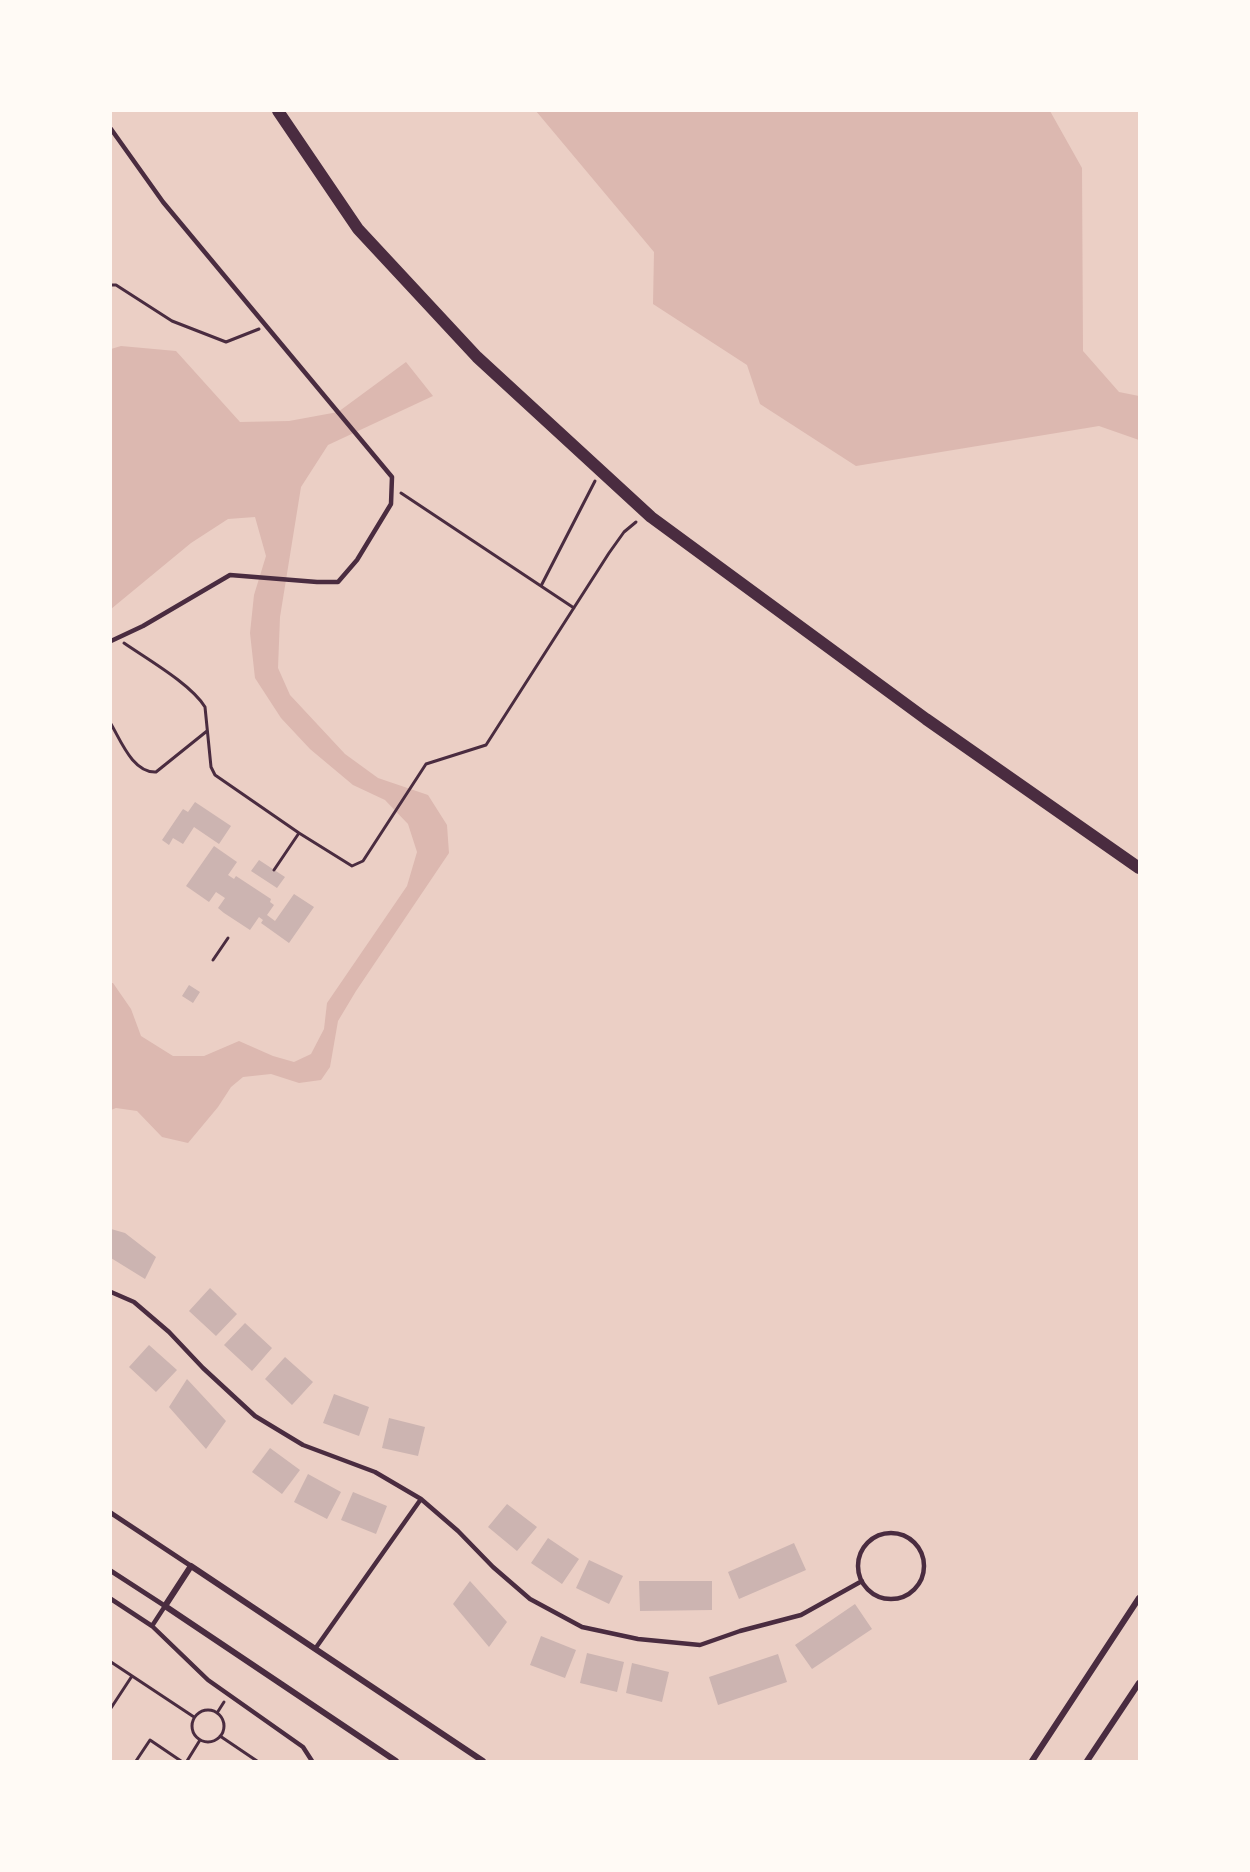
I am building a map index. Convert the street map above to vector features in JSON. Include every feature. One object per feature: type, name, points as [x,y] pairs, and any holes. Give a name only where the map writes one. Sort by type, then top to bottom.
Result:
[{"type":"main road","points":[[278,111],[358,229],[477,357],[647,513],[916,712],[1139,868]]},
{"type":"street","points":[[111,1513],[483,1761]]},
{"type":"street","points":[[165,1606],[191,1566]]},
{"type":"street","points":[[111,1571],[396,1761]]},
{"type":"street","points":[[1032,1761],[1139,1598]]},
{"type":"street","points":[[1087,1761],[1139,1683]]},
{"type":"lane","points":[[111,129],[163,202],[392,477],[391,504],[357,560],[338,582],[230,574],[142,626],[111,641]]},
{"type":"lane","points":[[111,1292],[134,1302],[255,1416],[303,1445],[375,1472],[421,1499],[530,1599],[582,1627],[638,1639],[700,1645],[740,1631],[801,1615],[862,1581]]},
{"type":"lane","points":[[315,1649],[421,1499]]},
{"type":"lane","points":[[888,1533],[908,1538],[922,1555],[924,1565],[922,1576],[917,1586],[909,1594],[888,1599],[877,1596],[868,1590],[862,1581],[858,1571],[858,1560],[868,1542],[877,1536],[888,1533]]},
{"type":"lane","points":[[111,1599],[152,1626],[207,1680],[303,1747],[312,1761]]},
{"type":"lane","points":[[152,1626],[165,1606]]},
{"type":"path","points":[[111,285],[116,285],[172,321],[226,342],[266,327]]},
{"type":"path","points":[[541,586],[600,470]]},
{"type":"path","points":[[392,487],[574,608]]},
{"type":"path","points":[[117,638],[191,690],[201,700],[205,707],[211,767],[215,775],[298,833],[352,866],[363,861],[426,764],[486,745],[624,532],[647,513]]},
{"type":"path","points":[[111,724],[135,763],[147,772],[156,772],[207,731]]},
{"type":"path","points":[[274,870],[298,833]]},
{"type":"path","points":[[213,960],[228,938]]},
{"type":"path","points":[[111,1662],[194,1717]]},
{"type":"path","points":[[111,1708],[132,1676]]},
{"type":"path","points":[[202,1711],[217,1713],[224,1727],[220,1736],[211,1742],[200,1740],[196,1737],[192,1727],[194,1717],[202,1711]]},
{"type":"path","points":[[220,1736],[257,1761]]},
{"type":"path","points":[[136,1761],[150,1740],[182,1761]]},
{"type":"path","points":[[187,1761],[200,1740]]},
{"type":"shaded area","points":[[111,111],[1139,111],[1139,1761],[111,1761]]},
{"type":"shaded area","points":[[536,111],[1050,111],[1082,168],[1083,351],[1119,392],[1139,396],[1139,440],[1099,426],[856,466],[760,404],[747,365],[653,304],[654,252]]},
{"type":"shaded area","points":[[121,346],[176,351],[240,422],[289,421],[338,412],[406,362],[433,396],[328,445],[301,487],[280,617],[278,668],[290,695],[345,754],[378,778],[428,795],[447,825],[449,853],[338,1021],[330,1067],[321,1080],[299,1083],[271,1074],[243,1077],[231,1087],[218,1107],[188,1143],[162,1137],[137,1111],[116,1108],[111,1110],[111,983],[131,1009],[141,1036],[173,1056],[204,1056],[239,1041],[273,1056],[294,1062],[311,1054],[324,1029],[327,1003],[407,886],[417,852],[408,824],[385,800],[353,785],[310,749],[281,718],[255,678],[250,633],[254,595],[266,556],[255,517],[228,519],[191,543],[111,609],[111,349]]},
{"type":"building","points":[[195,802],[231,826],[219,844],[194,827],[183,844],[173,838],[169,845],[162,840],[183,809],[188,812]]},
{"type":"building","points":[[214,846],[237,862],[228,875],[234,879],[236,876],[271,899],[270,902],[274,905],[267,915],[275,921],[294,894],[314,907],[289,943],[261,923],[263,920],[259,917],[250,930],[224,913],[218,908],[225,898],[216,892],[209,902],[186,886]]},
{"type":"building","points":[[259,860],[285,877],[277,888],[251,871]]},
{"type":"building","points":[[189,985],[200,992],[193,1003],[182,996]]},
{"type":"building","points":[[111,1229],[125,1233],[156,1257],[145,1279],[111,1258]]},
{"type":"building","points":[[210,1288],[237,1314],[216,1336],[189,1311]]},
{"type":"building","points":[[245,1323],[272,1348],[252,1371],[224,1345]]},
{"type":"building","points":[[149,1345],[177,1370],[156,1392],[129,1367]]},
{"type":"building","points":[[285,1357],[313,1382],[292,1405],[265,1379]]},
{"type":"building","points":[[187,1379],[226,1421],[206,1449],[169,1407]]},
{"type":"building","points":[[334,1394],[369,1407],[359,1436],[323,1423]]},
{"type":"building","points":[[389,1418],[425,1427],[418,1456],[382,1448]]},
{"type":"building","points":[[270,1448],[300,1470],[282,1494],[252,1472]]},
{"type":"building","points":[[308,1474],[341,1492],[327,1519],[294,1502]]},
{"type":"building","points":[[353,1492],[387,1506],[376,1534],[341,1520]]},
{"type":"building","points":[[507,1504],[537,1527],[517,1551],[488,1527]]},
{"type":"building","points":[[548,1538],[579,1559],[562,1584],[531,1563]]},
{"type":"building","points":[[794,1543],[806,1570],[739,1599],[728,1572]]},
{"type":"building","points":[[589,1560],[623,1576],[609,1604],[576,1588]]},
{"type":"building","points":[[470,1581],[507,1622],[489,1647],[453,1604]]},
{"type":"building","points":[[639,1581],[712,1581],[712,1610],[640,1611]]},
{"type":"building","points":[[855,1604],[872,1629],[812,1669],[795,1645]]},
{"type":"building","points":[[541,1636],[576,1650],[565,1678],[530,1665]]},
{"type":"building","points":[[587,1653],[624,1662],[617,1692],[580,1683]]},
{"type":"building","points":[[778,1654],[787,1682],[718,1705],[709,1677]]},
{"type":"building","points":[[632,1663],[669,1672],[662,1702],[626,1693]]}]
